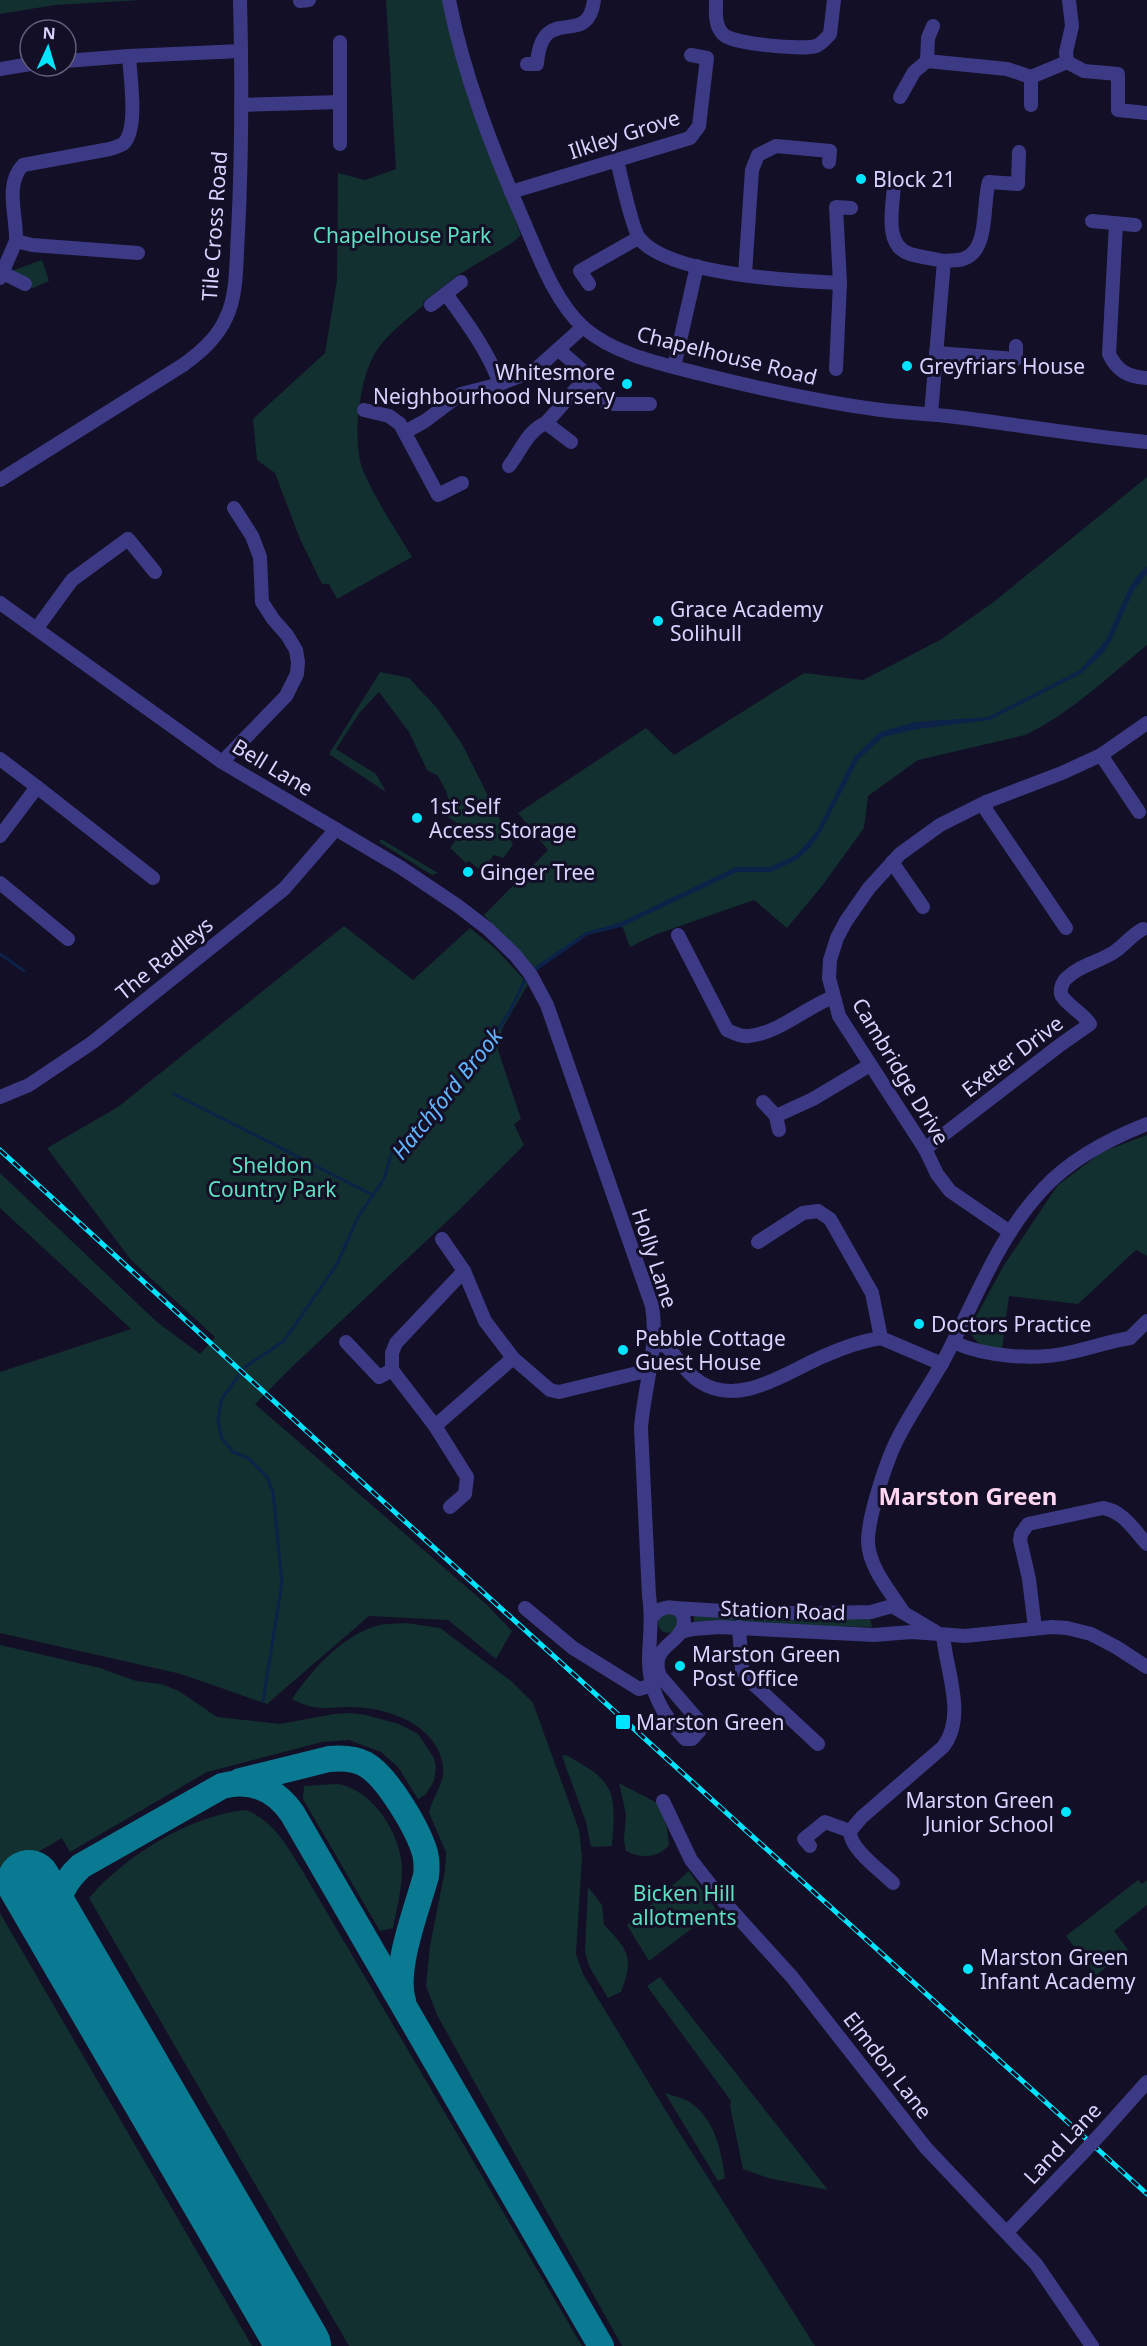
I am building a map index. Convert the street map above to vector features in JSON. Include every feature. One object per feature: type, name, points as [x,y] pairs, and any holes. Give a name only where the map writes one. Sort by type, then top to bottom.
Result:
[{"type":"street","name":"Tile Cross Road","points":[[0,480],[204,350],[227,318],[235,269],[241,183],[240,0]]},
{"type":"street","name":"Chapelhouse Road","points":[[449,0],[470,84],[511,192],[547,272],[570,311],[583,327],[617,348],[674,368],[798,396],[881,410],[931,414],[1147,442]]},
{"type":"street","points":[[527,64],[537,64],[542,38],[552,29],[564,25],[583,24],[587,21],[593,9],[594,0]]},
{"type":"street","points":[[716,0],[718,27],[730,38],[749,43],[816,46],[830,34],[834,0]]},
{"type":"street","points":[[1067,62],[1066,52],[1072,26],[1069,0]]},
{"type":"street","points":[[927,61],[928,38],[933,26]]},
{"type":"street","points":[[340,42],[340,144]]},
{"type":"street","points":[[78,60],[241,51]]},
{"type":"street","name":"Ilkley Grove","points":[[511,192],[690,138],[699,126],[707,58],[691,55]]},
{"type":"street","points":[[25,284],[2,276],[16,241],[17,222],[12,187],[14,179],[23,165],[110,149],[123,144],[131,130],[129,56]]},
{"type":"street","points":[[900,97],[914,72],[927,61],[1007,69],[1031,77],[1067,62]]},
{"type":"street","points":[[1067,62],[1084,71],[1118,75],[1118,110],[1147,113]]},
{"type":"street","points":[[0,69],[18,66]]},
{"type":"street","points":[[1030,105],[1031,77]]},
{"type":"street","points":[[241,105],[340,102]]},
{"type":"street","points":[[745,274],[752,170],[758,155],[776,146],[830,150],[829,162]]},
{"type":"street","points":[[894,185],[892,232],[899,247],[908,254],[944,261],[964,259],[974,251],[982,237],[988,182],[1018,184],[1019,152]]},
{"type":"street","points":[[617,159],[638,238],[659,255],[697,266],[745,274],[840,283]]},
{"type":"street","points":[[836,369],[840,283],[836,207],[851,208]]},
{"type":"street","points":[[1092,221],[1135,225]]},
{"type":"street","points":[[1116,224],[1109,354],[1120,371],[1128,375],[1147,378]]},
{"type":"street","points":[[589,284],[580,271],[638,238]]},
{"type":"street","points":[[16,241],[32,245],[138,253]]},
{"type":"street","points":[[931,414],[944,261]]},
{"type":"street","points":[[674,368],[697,266]]},
{"type":"street","points":[[431,305],[460,282]]},
{"type":"street","points":[[446,294],[488,356],[500,384]]},
{"type":"street","points":[[405,432],[425,422],[461,394],[500,384],[535,370],[583,327]]},
{"type":"street","points":[[936,353],[1016,359],[1016,346]]},
{"type":"street","points":[[559,350],[583,371],[584,380],[605,402],[624,407],[650,404]]},
{"type":"street","points":[[508,466],[529,435],[538,426],[546,423],[584,380]]},
{"type":"street","points":[[364,410],[389,416],[400,424],[438,495],[462,483]]},
{"type":"street","points":[[546,423],[571,442]]},
{"type":"street","points":[[222,762],[286,696],[297,674],[298,662],[296,650],[262,602],[260,557],[252,536],[234,508]]},
{"type":"street","points":[[37,628],[72,580],[128,539],[155,572]]},
{"type":"street","name":"Bell Lane","points":[[0,603],[222,762],[444,896],[488,929],[527,970]]},
{"type":"street","name":"Cambridge Drive","points":[[1010,1232],[950,1191],[936,1174],[925,1149],[839,1016],[829,978],[830,960],[837,938],[869,888],[900,854],[940,825],[986,802],[1062,773],[1101,755],[1147,723]]},
{"type":"street","points":[[1101,755],[1139,812]]},
{"type":"street","points":[[0,759],[153,878]]},
{"type":"street","points":[[0,836],[37,787]]},
{"type":"street","points":[[986,802],[986,810],[1066,928]]},
{"type":"street","name":"The Radleys","points":[[0,1097],[29,1085],[93,1042],[284,889],[336,829]]},
{"type":"street","points":[[892,862],[923,907]]},
{"type":"street","points":[[0,883],[68,940]]},
{"type":"street","name":"Exeter Drive","points":[[925,1149],[1090,1024],[1075,1007],[1066,1001],[1061,993],[1061,986],[1067,977],[1117,950],[1143,929]]},
{"type":"street","points":[[678,935],[727,1030],[738,1036],[749,1036],[778,1027],[815,1004],[833,997]]},
{"type":"street","name":"Holly Lane","points":[[527,970],[548,1005],[652,1306],[655,1326],[654,1344],[641,1428],[649,1596],[653,1622],[649,1659],[653,1685],[662,1709],[685,1739],[692,1739],[700,1730],[698,1720],[660,1676],[658,1668],[658,1660],[663,1648],[678,1634],[683,1626],[683,1617],[661,1600],[649,1567]]},
{"type":"street","points":[[763,1101],[778,1123],[870,1065]]},
{"type":"street","points":[[891,1635],[902,1627],[903,1612],[879,1575],[869,1554],[868,1530],[885,1469],[898,1438],[942,1364],[1010,1232],[1035,1198],[1063,1170],[1104,1143],[1147,1124]]},
{"type":"street","points":[[758,1242],[803,1213],[818,1211],[830,1219],[872,1293],[881,1338]]},
{"type":"street","points":[[442,1239],[464,1271],[485,1321],[513,1358],[550,1390],[559,1392],[650,1370]]},
{"type":"street","points":[[450,1507],[465,1494],[467,1477],[435,1426],[392,1370],[392,1353],[396,1343],[464,1271]]},
{"type":"street","points":[[953,1342],[970,1350],[1022,1356],[1066,1353],[1133,1342],[1147,1321]]},
{"type":"street","points":[[654,1344],[666,1346],[682,1366],[702,1384],[724,1391],[762,1386],[825,1355],[854,1344],[881,1338],[942,1364]]},
{"type":"street","points":[[346,1342],[379,1377],[392,1370]]},
{"type":"street","points":[[435,1426],[513,1358]]},
{"type":"street","points":[[1035,1628],[1029,1579],[1020,1540],[1028,1524],[1103,1508],[1110,1509],[1118,1512],[1147,1544]]},
{"type":"street","points":[[878,1610],[884,1592],[879,1575]]},
{"type":"street","name":"Station Road","points":[[671,1607],[758,1613],[878,1610],[892,1606],[943,1635]]},
{"type":"street","points":[[671,1607],[661,1608],[653,1622],[661,1636],[666,1638],[678,1634]]},
{"type":"street","points":[[525,1608],[573,1648],[639,1689],[653,1685]]},
{"type":"street","name":"Station Road","points":[[878,1610],[874,1619],[876,1628],[891,1635]]},
{"type":"street","points":[[739,1627],[741,1669],[747,1678],[818,1744]]},
{"type":"street","name":"Station Road","points":[[678,1634],[694,1629],[739,1627],[891,1635],[912,1632],[965,1636],[1035,1628],[1059,1628],[1090,1634],[1147,1667]]},
{"type":"street","points":[[893,1883],[883,1865],[855,1846],[850,1837],[850,1831],[862,1817],[943,1747],[952,1733],[955,1713],[943,1635]]},
{"type":"street","name":"Elmdon Lane","points":[[663,1801],[691,1860],[725,1903],[792,1977],[926,2148],[1036,2264],[1092,2346]]},
{"type":"street","points":[[810,1846],[804,1839],[825,1822],[850,1831]]},
{"type":"street","name":"Land Lane","points":[[1007,2232],[1147,2082]]},
{"type":"green space","points":[[0,0],[142,0],[55,5],[0,14]]},
{"type":"green space","name":"Chapelhouse Park","points":[[386,0],[443,0],[465,88],[521,235],[512,243],[458,275],[423,302],[424,305],[391,333],[375,353],[369,365],[361,395],[358,429],[360,461],[375,495],[412,557],[337,599],[329,584],[322,584],[300,539],[275,473],[257,460],[253,419],[325,353],[337,280],[338,173],[365,180],[396,169]]},
{"type":"green space","points":[[42,260],[49,281],[33,288],[14,274],[14,270]]},
{"type":"green space","points":[[1147,477],[1147,645],[1089,694],[1042,726],[1025,735],[918,760],[868,796],[864,828],[822,886],[787,928],[754,900],[657,934],[630,947],[623,928],[619,926],[588,932],[534,969],[484,915],[548,850],[518,813],[646,728],[674,755],[804,673],[863,680],[940,640],[995,601]]},
{"type":"green space","points":[[380,672],[409,678],[437,708],[462,744],[513,845],[503,858],[494,855],[481,871],[469,861],[466,863],[450,848],[464,828],[448,817],[452,811],[446,791],[438,776],[427,770],[409,732],[379,692],[360,712],[336,749],[376,774],[386,792],[329,754]]},
{"type":"green space","points":[[381,839],[438,873],[432,875],[379,842]]},
{"type":"green space","name":"Sheldon Country Park","points":[[344,926],[413,980],[470,928],[497,950],[528,984],[502,1029],[498,1050],[521,1119],[514,1124],[524,1145],[255,1404],[486,1604],[512,1631],[496,1659],[448,1620],[369,1616],[267,1704],[181,1674],[0,1633],[0,1372],[131,1329],[0,1208],[0,1173],[157,1322],[200,1354],[215,1337],[131,1260],[47,1148],[118,1107]]},
{"type":"green space","points":[[1147,1135],[1147,1256],[1136,1250],[1078,1304],[1009,1296],[1002,1349],[980,1345],[968,1331],[1004,1265],[1058,1185],[1102,1152]]},
{"type":"green space","points":[[668,1613],[675,1616],[678,1623],[675,1630],[668,1633],[661,1630],[658,1623],[661,1616]]},
{"type":"green space","points":[[694,1614],[869,1614],[872,1627],[738,1624],[706,1621],[694,1623]]},
{"type":"green space","points":[[406,1623],[440,1628],[511,1681],[533,1703],[579,1830],[582,1857],[576,1954],[583,1974],[672,2121],[815,2346],[622,2346],[437,2015],[426,1986],[430,1946],[445,1870],[446,1852],[429,1813],[443,1774],[438,1750],[427,1734],[397,1716],[373,1709],[308,1706],[292,1699],[317,1667],[349,1639],[377,1626]]},
{"type":"green space","points":[[0,1645],[100,1668],[136,1681],[161,1684],[179,1691],[217,1717],[280,1724],[351,1713],[399,1724],[418,1734],[434,1758],[436,1767],[434,1781],[426,1794],[418,1799],[398,1767],[381,1752],[349,1740],[322,1742],[207,1772],[70,1852],[62,1838],[0,1874]]},
{"type":"green space","points":[[566,1755],[599,1776],[610,1792],[614,1815],[612,1846],[591,1847],[586,1822],[562,1756]]},
{"type":"green space","points":[[619,1783],[659,1804],[667,1828],[669,1845],[665,1850],[648,1856],[626,1851],[624,1840],[626,1814]]},
{"type":"green space","points":[[338,1784],[351,1788],[373,1804],[391,1828],[396,1841],[402,1876],[393,1928],[380,1931],[303,1799],[304,1786]]},
{"type":"green space","points":[[246,1810],[272,1827],[291,1852],[582,2346],[349,2346],[89,1898],[121,1867],[160,1840],[203,1820],[225,1813]]},
{"type":"green space","name":"Bicken Hill allotments","points":[[689,1871],[716,1910],[649,1961],[627,1925]]},
{"type":"green space","points":[[1138,1880],[1142,1884],[1147,1880],[1147,1905],[1114,1931],[1128,1950],[1096,1975],[1066,1936]]},
{"type":"green space","points":[[588,1887],[602,1905],[604,1925],[619,1941],[627,1955],[627,1971],[621,1992],[608,1998],[589,1966],[585,1952]]},
{"type":"green space","points":[[0,1913],[252,2346],[0,2346]]},
{"type":"green space","points":[[660,1977],[828,2190],[768,2178],[743,2169],[730,2106],[731,2101],[647,1986]]},
{"type":"green space","points":[[665,2093],[688,2101],[706,2119],[716,2137],[725,2178],[718,2181]]},
{"type":"water","points":[[1147,567],[1147,574],[1134,590],[1111,641],[1103,653],[1082,673],[990,720],[917,729],[883,737],[858,760],[820,834],[798,859],[771,872],[737,872],[621,927],[588,935],[536,971],[533,968],[586,932],[619,923],[736,867],[770,867],[796,855],[817,831],[854,757],[880,732],[915,722],[988,717],[1080,670],[1106,640],[1129,588],[1141,571]]},
{"type":"waterway","points":[[0,954],[24,971]]},
{"type":"waterway","name":"Hatchford Brook","points":[[263,1701],[282,1582],[273,1492],[267,1477],[248,1458],[233,1452],[221,1437],[218,1420],[221,1400],[245,1367],[284,1341],[337,1264],[358,1217],[384,1179],[392,1152],[402,1140],[430,1119],[483,1052],[510,1011],[526,978]]},
{"type":"waterway","points":[[174,1094],[373,1195]]},
{"type":"taxiway","points":[[240,1781],[329,1759],[343,1759],[365,1764],[374,1770],[392,1791],[416,1831],[427,1864],[426,1876],[412,1922],[401,1973],[403,2001]]},
{"type":"taxiway","points":[[58,1933],[57,1905],[63,1888],[81,1866],[222,1786],[243,1783],[262,1788],[278,1798],[292,1813],[601,2346]]},
{"type":"runway","points":[[29,1882],[299,2346]]},
{"type":"railway","points":[[0,1150],[398,1515],[1147,2194]]},
{"type":"place","name":"Block 21","points":[[861,179]]},
{"type":"place","name":"Greyfriars House","points":[[907,366]]},
{"type":"place","name":"Whitesmore Neighbourhood Nursery","points":[[627,384]]},
{"type":"place","name":"Grace Academy Solihull","points":[[658,621]]},
{"type":"place","name":"1st Self Access Storage","points":[[417,818]]},
{"type":"place","name":"Ginger Tree","points":[[468,872]]},
{"type":"place","name":"Doctors Practice","points":[[919,1324]]},
{"type":"place","name":"Pebble Cottage Guest House","points":[[623,1350]]},
{"type":"place","name":"Marston Green Post Office","points":[[680,1666]]},
{"type":"place","name":"Marston Green","points":[[623,1722]]},
{"type":"place","name":"Marston Green Junior School","points":[[1066,1812]]},
{"type":"place","name":"Marston Green Infant Academy","points":[[968,1969]]},
{"type":"district","name":"Marston Green","points":[[968,1495]]}]
